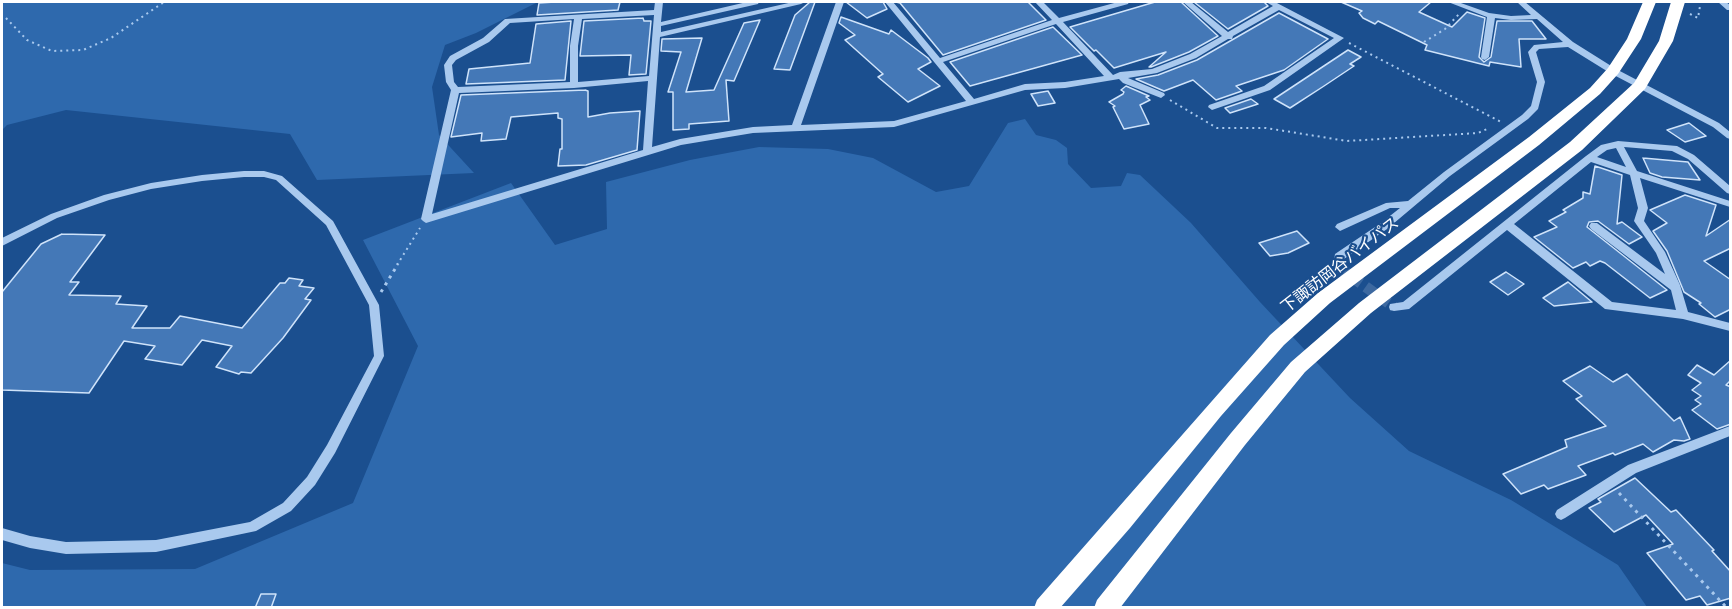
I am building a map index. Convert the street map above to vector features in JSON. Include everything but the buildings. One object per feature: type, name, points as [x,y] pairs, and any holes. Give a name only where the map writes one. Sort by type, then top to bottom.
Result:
[{"type":"highway","name":"下諏訪岡谷バイパス","points":[[1045,608],[1115,530],[1214,410],[1277,340],[1324,298],[1595,91],[1613,71],[1634,39],[1649,2]]},
{"type":"highway","points":[[1105,608],[1238,439],[1298,367],[1365,308],[1576,146],[1640,86],[1685,5]]},
{"type":"street","points":[[647,153],[659,2]]},
{"type":"street","points":[[657,25],[755,2]]},
{"type":"street","points":[[763,2],[768,10]]},
{"type":"street","points":[[656,36],[801,2]]},
{"type":"street","points":[[796,126],[840,2]]},
{"type":"street","points":[[889,2],[971,101]]},
{"type":"street","points":[[1039,2],[1110,77]]},
{"type":"street","points":[[939,61],[1058,21],[1125,2]]},
{"type":"street","points":[[1187,2],[1228,37]]},
{"type":"street","points":[[1212,106],[1267,88],[1340,38],[1270,2]]},
{"type":"street","points":[[1452,2],[1491,16],[1537,17]]},
{"type":"street","points":[[1521,2],[1570,44],[1613,71],[1731,135]]},
{"type":"street","points":[[1722,2],[1731,8]]},
{"type":"street","points":[[659,12],[508,21],[486,40],[453,58],[448,65],[450,82],[455,90],[426,219],[680,142],[721,134],[796,126],[840,127],[894,124],[1025,87],[1065,85],[1154,71],[1193,57],[1279,6]]},
{"type":"street","points":[[1485,57],[1491,16]]},
{"type":"street","points":[[574,85],[574,46],[578,17]]},
{"type":"street","points":[[1338,267],[1339,257],[1410,204],[1507,125],[1535,107],[1540,94],[1541,82],[1532,52],[1537,47],[1570,44]]},
{"type":"street","points":[[1120,75],[1126,81],[1161,95]]},
{"type":"street","points":[[455,90],[574,85],[653,78]]},
{"type":"street","points":[[1618,144],[1634,173],[1643,208],[1639,221],[1660,252],[1676,288],[1683,315]]},
{"type":"street","points":[[1394,307],[1405,306],[1604,147],[1618,144],[1674,148],[1691,157],[1731,191]]},
{"type":"street","points":[[1588,158],[1731,204]]},
{"type":"street","points":[[2,242],[54,216],[107,197],[202,178],[264,174],[279,178],[330,223],[374,304],[379,356],[331,449],[311,481],[287,507],[252,527],[156,546],[66,548],[30,542],[2,534]]},
{"type":"street","points":[[1340,227],[1389,204],[1410,204]]},
{"type":"street","points":[[1507,224],[1609,306],[1683,315],[1731,327]]},
{"type":"street","points":[[1594,226],[1676,288]]},
{"type":"street","points":[[1561,514],[1632,469],[1731,431]]},
{"type":"path","points":[[6,18],[27,40],[52,51],[82,50],[111,38],[165,2]]},
{"type":"path","points":[[1685,5],[1690,15],[1698,18],[1700,6]]},
{"type":"path","points":[[1424,42],[1445,29],[1465,7]]},
{"type":"path","points":[[1340,38],[1507,125]]},
{"type":"path","points":[[1161,95],[1217,128],[1266,128],[1347,141],[1478,133],[1507,125]]},
{"type":"path","points":[[374,304],[426,219]]},
{"type":"path","points":[[1610,483],[1728,608]]},
{"type":"shaded area","points":[[2,2],[538,2],[476,33],[445,45],[432,87],[439,135],[474,173],[317,180],[290,134],[66,110],[7,125],[2,130]]},
{"type":"shaded area","points":[[1025,119],[1036,135],[1056,140],[1067,148],[1068,164],[1091,188],[1121,186],[1127,173],[1140,175],[1191,223],[1260,302],[1350,398],[1409,451],[1511,500],[1618,565],[1647,607],[2,608],[2,563],[30,570],[195,569],[353,503],[418,346],[363,240],[511,183],[555,245],[607,229],[606,182],[690,160],[759,147],[828,149],[873,158],[936,192],[969,186],[1008,123]]},
{"type":"tunnel","points":[[1338,267],[1394,307]]}]
